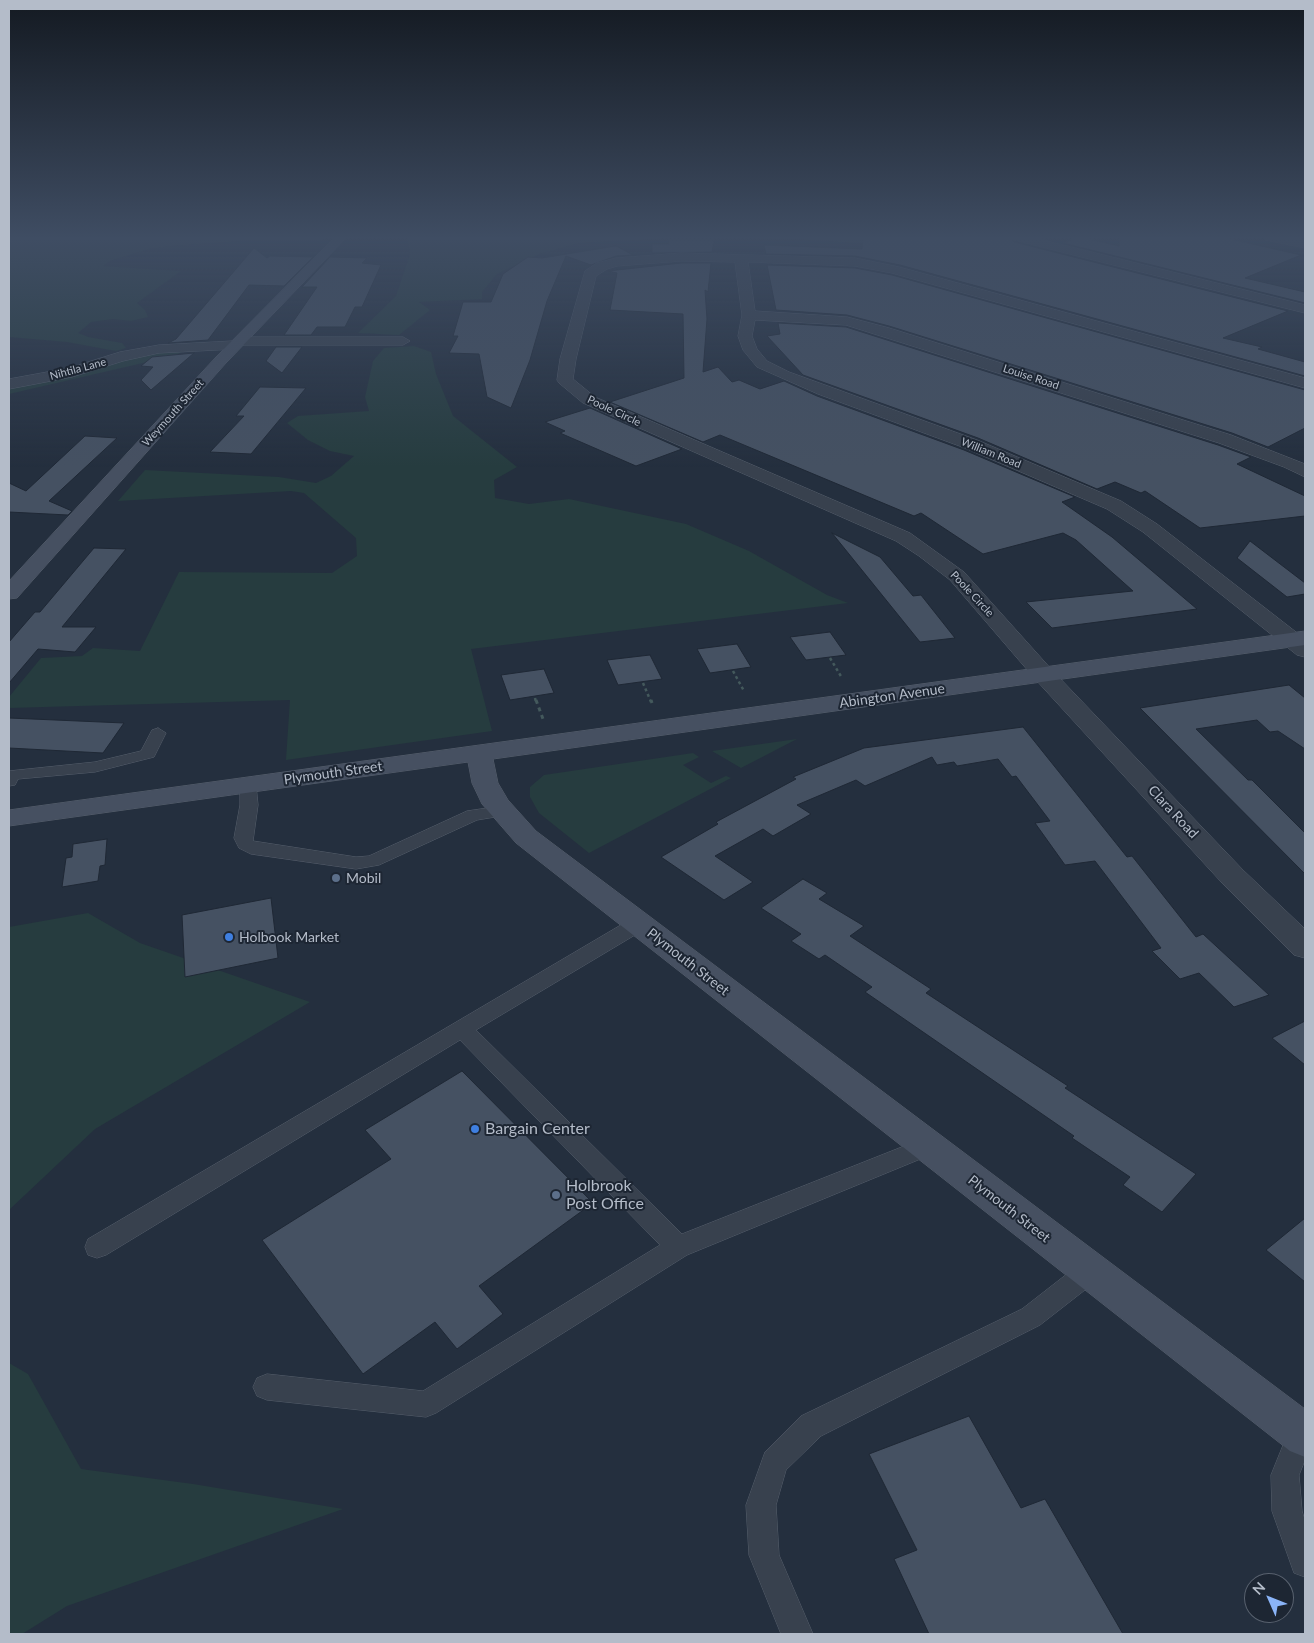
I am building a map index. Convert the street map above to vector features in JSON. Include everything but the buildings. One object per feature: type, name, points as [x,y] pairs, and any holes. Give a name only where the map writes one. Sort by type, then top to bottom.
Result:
[{"type":"main road","name":"Weymouth Street","points":[[9,593],[14,579],[266,314]]},
{"type":"main road","name":"Abington Avenue","points":[[479,754],[1044,675],[1301,642]]},
{"type":"main road","name":"Plymouth Street","points":[[9,818],[479,754],[485,783],[501,811],[526,837],[1304,1434]]},
{"type":"street","name":"Poole Circle","points":[[580,314],[568,359],[565,380],[589,400],[903,537],[957,576],[1044,675]]},
{"type":"street","name":"Poole Circle","points":[[1053,314],[1305,383]]},
{"type":"street","name":"Louise Road","points":[[749,315],[847,321],[884,331],[1225,439],[1290,463],[1305,472]]},
{"type":"street","name":"William Road","points":[[749,315],[745,336],[750,350],[762,364],[824,391],[972,444],[1114,505],[1150,528],[1301,642]]},
{"type":"street","name":"Nihtila Lane","points":[[9,384],[72,372],[115,358],[159,349],[237,343],[403,341]]},
{"type":"street","name":"Clara Road","points":[[1044,675],[1233,877],[1305,947]]},
{"type":"lane","points":[[9,781],[13,775],[95,767],[148,754],[158,733]]},
{"type":"lane","points":[[248,785],[249,805],[243,838],[245,844],[251,848],[356,863],[372,861],[473,815],[501,811]]},
{"type":"lane","points":[[96,1247],[638,924]]},
{"type":"lane","points":[[462,1029],[678,1247]]},
{"type":"lane","points":[[267,1387],[426,1404],[678,1247],[927,1146]]},
{"type":"lane","points":[[797,1634],[764,1555],[760,1505],[775,1462],[811,1426],[1031,1317],[1090,1271]]},
{"type":"lane","points":[[1304,1434],[1285,1475],[1287,1511],[1305,1562]]},
{"type":"path","points":[[830,658],[842,678]]},
{"type":"path","points":[[733,671],[744,691]]},
{"type":"path","points":[[643,683],[652,703]]},
{"type":"path","points":[[535,698],[543,719]]},
{"type":"green space","points":[[9,314],[147,314],[148,317],[131,321],[113,319],[91,322],[78,333],[88,337],[122,343],[126,348],[116,351],[67,342],[9,337]]},
{"type":"green space","points":[[378,314],[425,314],[399,335],[358,333]]},
{"type":"green space","points":[[414,346],[431,352],[436,374],[453,416],[517,467],[494,480],[495,498],[529,504],[569,499],[686,524],[749,551],[827,595],[848,603],[471,649],[492,731],[286,760],[290,700],[9,708],[9,697],[41,658],[82,656],[93,648],[140,651],[179,572],[332,573],[357,556],[356,538],[304,493],[291,491],[118,501],[145,470],[279,477],[316,483],[331,476],[354,456],[330,451],[308,440],[287,423],[298,416],[369,411],[365,397],[373,361],[384,348]]},
{"type":"green space","points":[[184,351],[173,356],[9,394],[9,386],[41,381],[155,352]]},
{"type":"green space","points":[[797,739],[741,768],[712,751]]},
{"type":"green space","points":[[693,753],[699,757],[683,765],[711,783],[726,776],[731,778],[589,853],[539,813],[530,797],[530,787],[544,775]]},
{"type":"green space","points":[[88,913],[140,943],[310,1002],[95,1129],[9,1210],[9,927]]},
{"type":"green space","points":[[9,1363],[28,1374],[81,1469],[193,1484],[343,1509],[67,1606],[22,1634],[9,1634]]},
{"type":"place","name":"Mobil","points":[[336,878]]},
{"type":"place","name":"Holbook Market","points":[[229,937]]},
{"type":"place","name":"Bargain Center","points":[[475,1129]]},
{"type":"place","name":"Holbrook Post Office","points":[[556,1195]]}]
